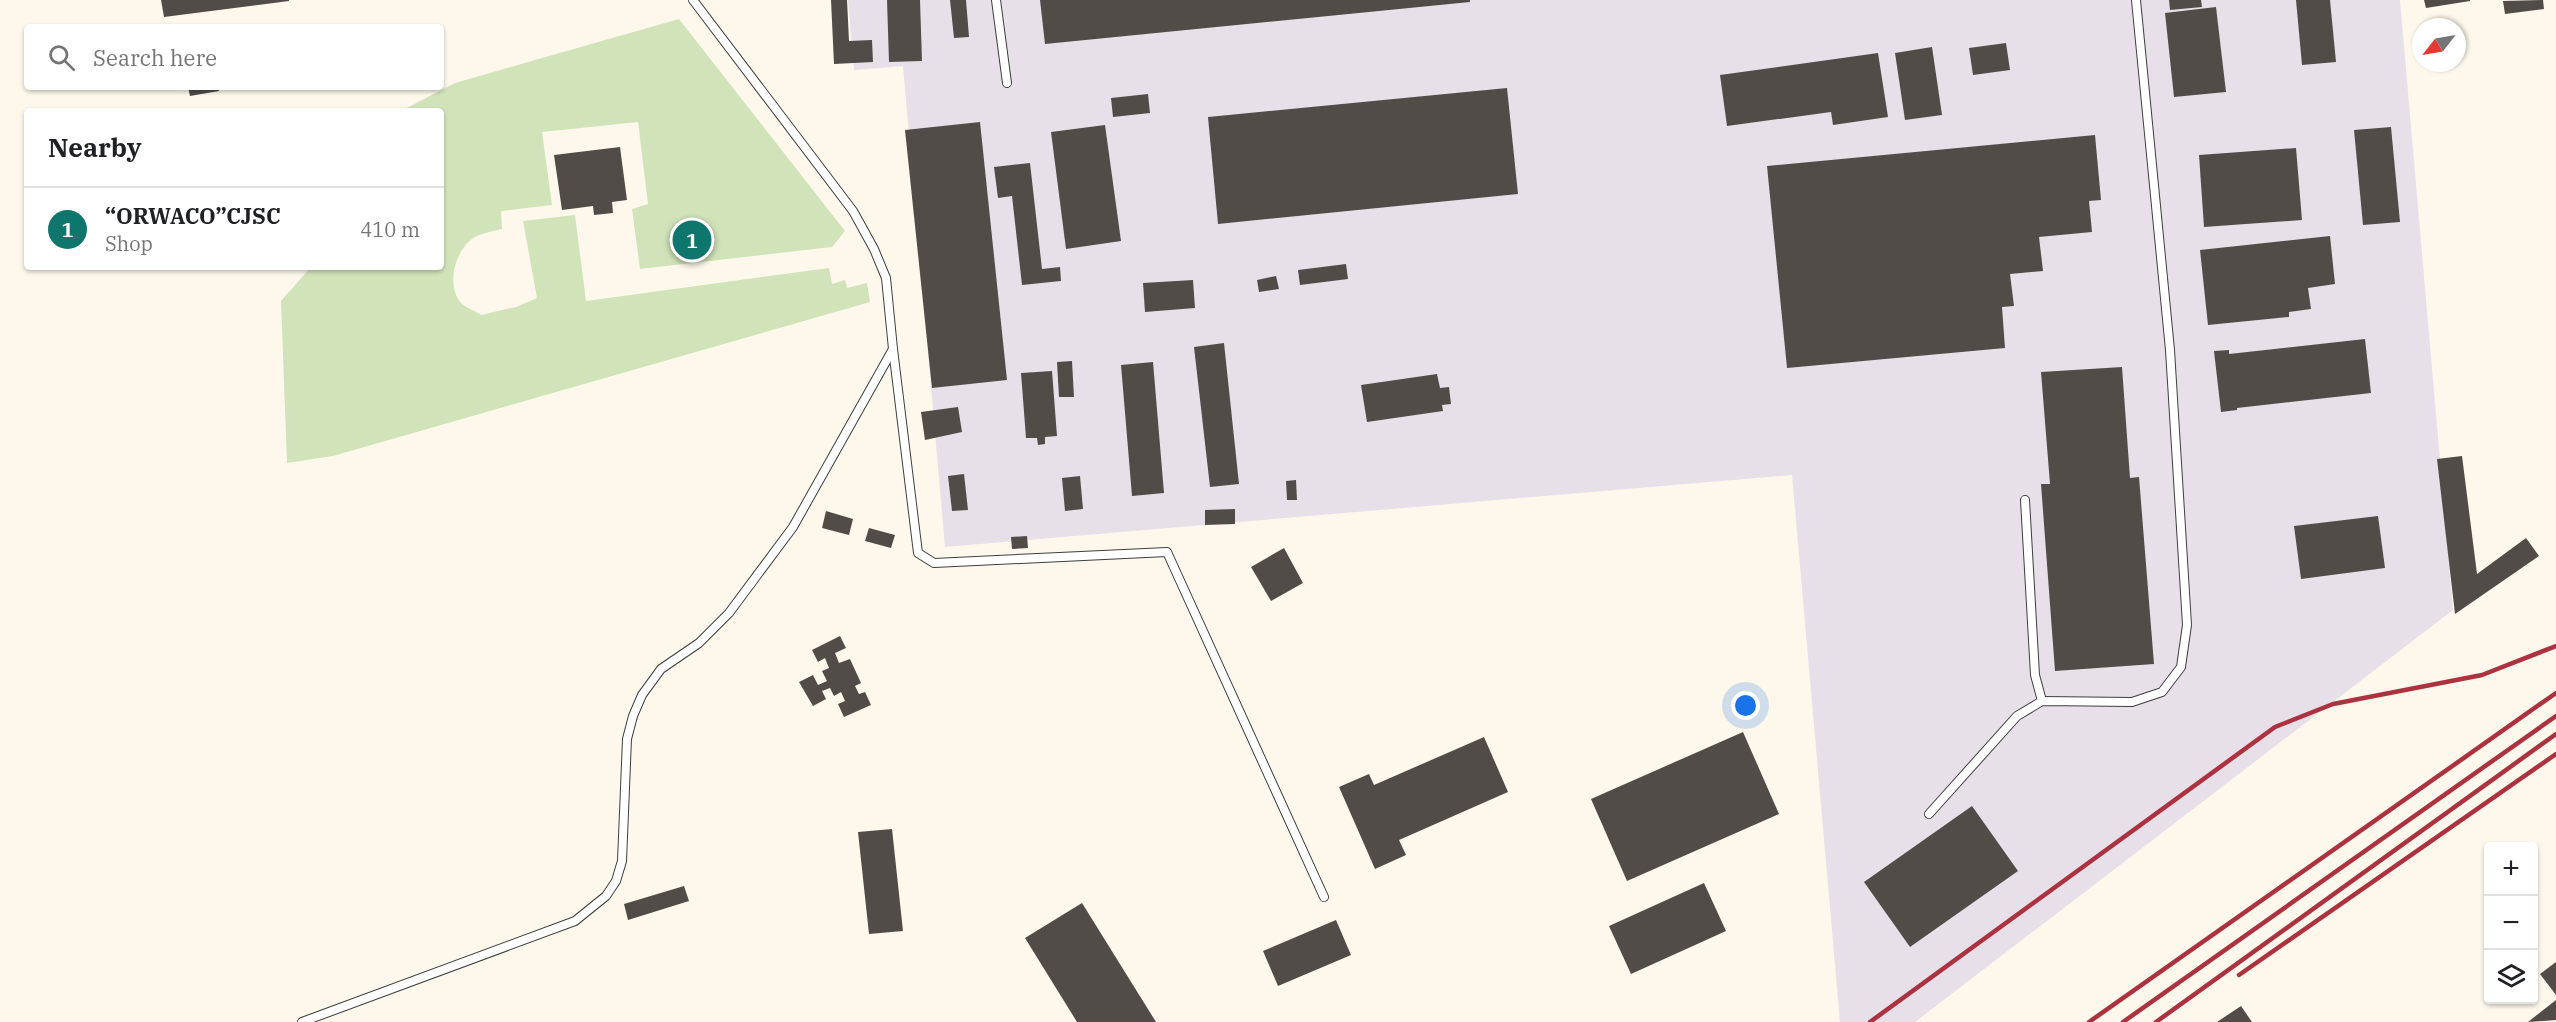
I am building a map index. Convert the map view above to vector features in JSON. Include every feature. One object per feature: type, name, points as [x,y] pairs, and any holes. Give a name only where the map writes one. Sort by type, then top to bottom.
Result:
[{"type":"lane","points":[[693,0],[853,211],[886,278],[918,553],[934,563],[1167,552],[1324,897]]},
{"type":"lane","points":[[996,0],[1007,83]]},
{"type":"lane","points":[[1929,814],[2017,716],[2042,701],[2132,702],[2163,692],[2181,667],[2187,625],[2170,350],[2136,0]]},
{"type":"lane","points":[[302,1022],[574,921],[606,896],[615,881],[622,861],[627,739],[642,695],[661,669],[699,643],[729,613],[793,527],[893,349]]},
{"type":"lane","points":[[2025,500],[2035,675],[2042,701]]},
{"type":"shaded area","points":[[848,0],[2400,0],[2453,610],[1915,1022],[1840,1022],[1792,475],[945,547],[903,66],[854,70]]},
{"type":"green space","points":[[679,19],[845,231],[832,247],[640,269],[632,209],[648,204],[638,122],[542,132],[552,205],[501,211],[502,229],[488,232],[468,242],[455,267],[453,277],[456,295],[461,303],[481,315],[516,307],[537,298],[523,221],[575,215],[586,301],[829,268],[832,284],[845,280],[847,288],[867,283],[870,302],[333,456],[287,463],[281,301],[308,270],[444,270],[444,108],[407,108],[455,83]]},
{"type":"building","points":[[161,0],[289,0],[289,1],[164,17]]},
{"type":"building","points":[[831,0],[847,0],[849,41],[872,40],[873,62],[834,64]]},
{"type":"building","points":[[887,0],[920,0],[922,61],[889,62]]},
{"type":"building","points":[[950,0],[966,0],[969,37],[954,38]]},
{"type":"building","points":[[1040,0],[1470,0],[1470,2],[1045,44]]},
{"type":"building","points":[[2169,0],[2201,0],[2202,7],[2170,10]]},
{"type":"building","points":[[2296,0],[2330,0],[2336,62],[2302,65]]},
{"type":"building","points":[[2424,0],[2470,0],[2470,1],[2426,8]]},
{"type":"building","points":[[2543,0],[2544,9],[2505,14],[2503,1]]},
{"type":"building","points":[[2216,7],[2226,92],[2174,97],[2165,13]]},
{"type":"building","points":[[2006,43],[2010,70],[1973,75],[1969,48]]},
{"type":"building","points":[[1932,47],[1942,115],[1905,120],[1895,53]]},
{"type":"building","points":[[1878,53],[1888,117],[1833,125],[1831,112],[1727,126],[1720,75]]},
{"type":"building","points":[[1507,88],[1518,194],[1218,224],[1208,117]]},
{"type":"building","points":[[189,90],[219,91],[190,96]]},
{"type":"building","points":[[1148,94],[1150,113],[1113,117],[1111,98]]},
{"type":"building","points":[[980,122],[1007,380],[932,388],[905,130]]},
{"type":"building","points":[[1105,125],[1121,241],[1066,249],[1051,132]]},
{"type":"building","points":[[2391,127],[2400,222],[2363,225],[2354,130]]},
{"type":"building","points":[[2095,135],[2101,200],[2089,201],[2092,232],[2039,237],[2043,271],[2010,274],[2014,306],[2002,307],[2005,348],[1787,368],[1767,166]]},
{"type":"building","points":[[620,147],[627,200],[612,202],[613,213],[594,215],[593,206],[562,210],[554,155]]},
{"type":"building","points":[[2296,148],[2302,220],[2204,227],[2199,155]]},
{"type":"building","points":[[1030,163],[1042,269],[1060,267],[1061,281],[1022,285],[1012,196],[998,198],[994,167]]},
{"type":"building","points":[[2330,236],[2335,284],[2308,288],[2311,309],[2289,312],[2289,317],[2208,325],[2200,250]]},
{"type":"building","points":[[1346,264],[1348,279],[1300,285],[1298,270]]},
{"type":"building","points":[[1276,276],[1279,289],[1259,292],[1257,280]]},
{"type":"building","points":[[1193,280],[1195,308],[1145,312],[1143,283]]},
{"type":"building","points":[[2365,339],[2371,393],[2237,408],[2237,410],[2221,412],[2214,351],[2229,350],[2229,354]]},
{"type":"building","points":[[1224,343],[1239,484],[1210,487],[1194,347]]},
{"type":"building","points":[[1072,361],[1074,397],[1059,397],[1057,362]]},
{"type":"building","points":[[1153,362],[1164,493],[1132,496],[1121,365]]},
{"type":"building","points":[[2122,367],[2130,478],[2139,477],[2154,664],[2055,671],[2041,484],[2050,484],[2041,372]]},
{"type":"building","points":[[1052,371],[1057,436],[1045,437],[1045,444],[1038,445],[1037,438],[1026,438],[1021,373]]},
{"type":"building","points":[[1437,374],[1440,388],[1449,387],[1451,404],[1442,405],[1443,411],[1367,422],[1361,385]]},
{"type":"building","points":[[958,407],[962,432],[925,440],[921,412]]},
{"type":"building","points":[[2462,456],[2477,574],[2526,538],[2539,556],[2455,614],[2437,459]]},
{"type":"building","points":[[964,474],[968,510],[952,511],[948,476]]},
{"type":"building","points":[[1080,476],[1083,509],[1065,511],[1062,478]]},
{"type":"building","points":[[1296,480],[1297,500],[1287,500],[1286,481]]},
{"type":"building","points":[[1235,509],[1235,524],[1205,525],[1205,510]]},
{"type":"building","points":[[826,511],[853,519],[849,535],[822,528]]},
{"type":"building","points":[[2378,516],[2385,568],[2301,579],[2294,526]]},
{"type":"building","points":[[869,528],[895,535],[891,548],[865,541]]},
{"type":"building","points":[[1027,536],[1028,548],[1012,549],[1011,537]]},
{"type":"building","points":[[1284,548],[1303,583],[1271,601],[1251,567]]},
{"type":"building","points":[[840,636],[846,648],[835,653],[839,663],[850,659],[861,683],[855,686],[859,694],[865,692],[871,705],[844,717],[838,704],[845,701],[841,692],[834,696],[830,688],[822,691],[826,699],[813,706],[799,682],[813,675],[818,685],[827,681],[822,671],[829,668],[825,658],[818,662],[812,650]]},
{"type":"building","points":[[1743,732],[1779,814],[1627,881],[1591,799]]},
{"type":"building","points":[[1484,737],[1508,792],[1399,840],[1406,855],[1375,869],[1339,787],[1369,774],[1374,785]]},
{"type":"building","points":[[1972,806],[2018,871],[1910,947],[1864,882]]},
{"type":"building","points":[[892,829],[903,931],[869,934],[858,832]]},
{"type":"building","points":[[1704,883],[1726,931],[1631,974],[1609,926]]},
{"type":"building","points":[[684,886],[689,901],[628,920],[624,904]]},
{"type":"building","points":[[1082,903],[1156,1022],[1077,1022],[1025,938]]},
{"type":"building","points":[[1336,920],[1351,955],[1278,986],[1263,951]]},
{"type":"building","points":[[2556,962],[2556,995],[2540,974]]},
{"type":"building","points":[[2556,1000],[2556,1020],[2528,1022]]},
{"type":"building","points":[[2241,1006],[2252,1022],[2217,1022]]},
{"type":"railway","points":[[1870,1022],[2275,727],[2333,704],[2482,675],[2556,646]]},
{"type":"railway","points":[[2089,1022],[2556,693]]},
{"type":"railway","points":[[2123,1022],[2556,716]]},
{"type":"railway","points":[[2156,1022],[2556,734]]},
{"type":"railway","points":[[2239,975],[2556,754]]},
{"type":"place","name":"“ORWACO”CJSC","points":[[692,240]]}]
